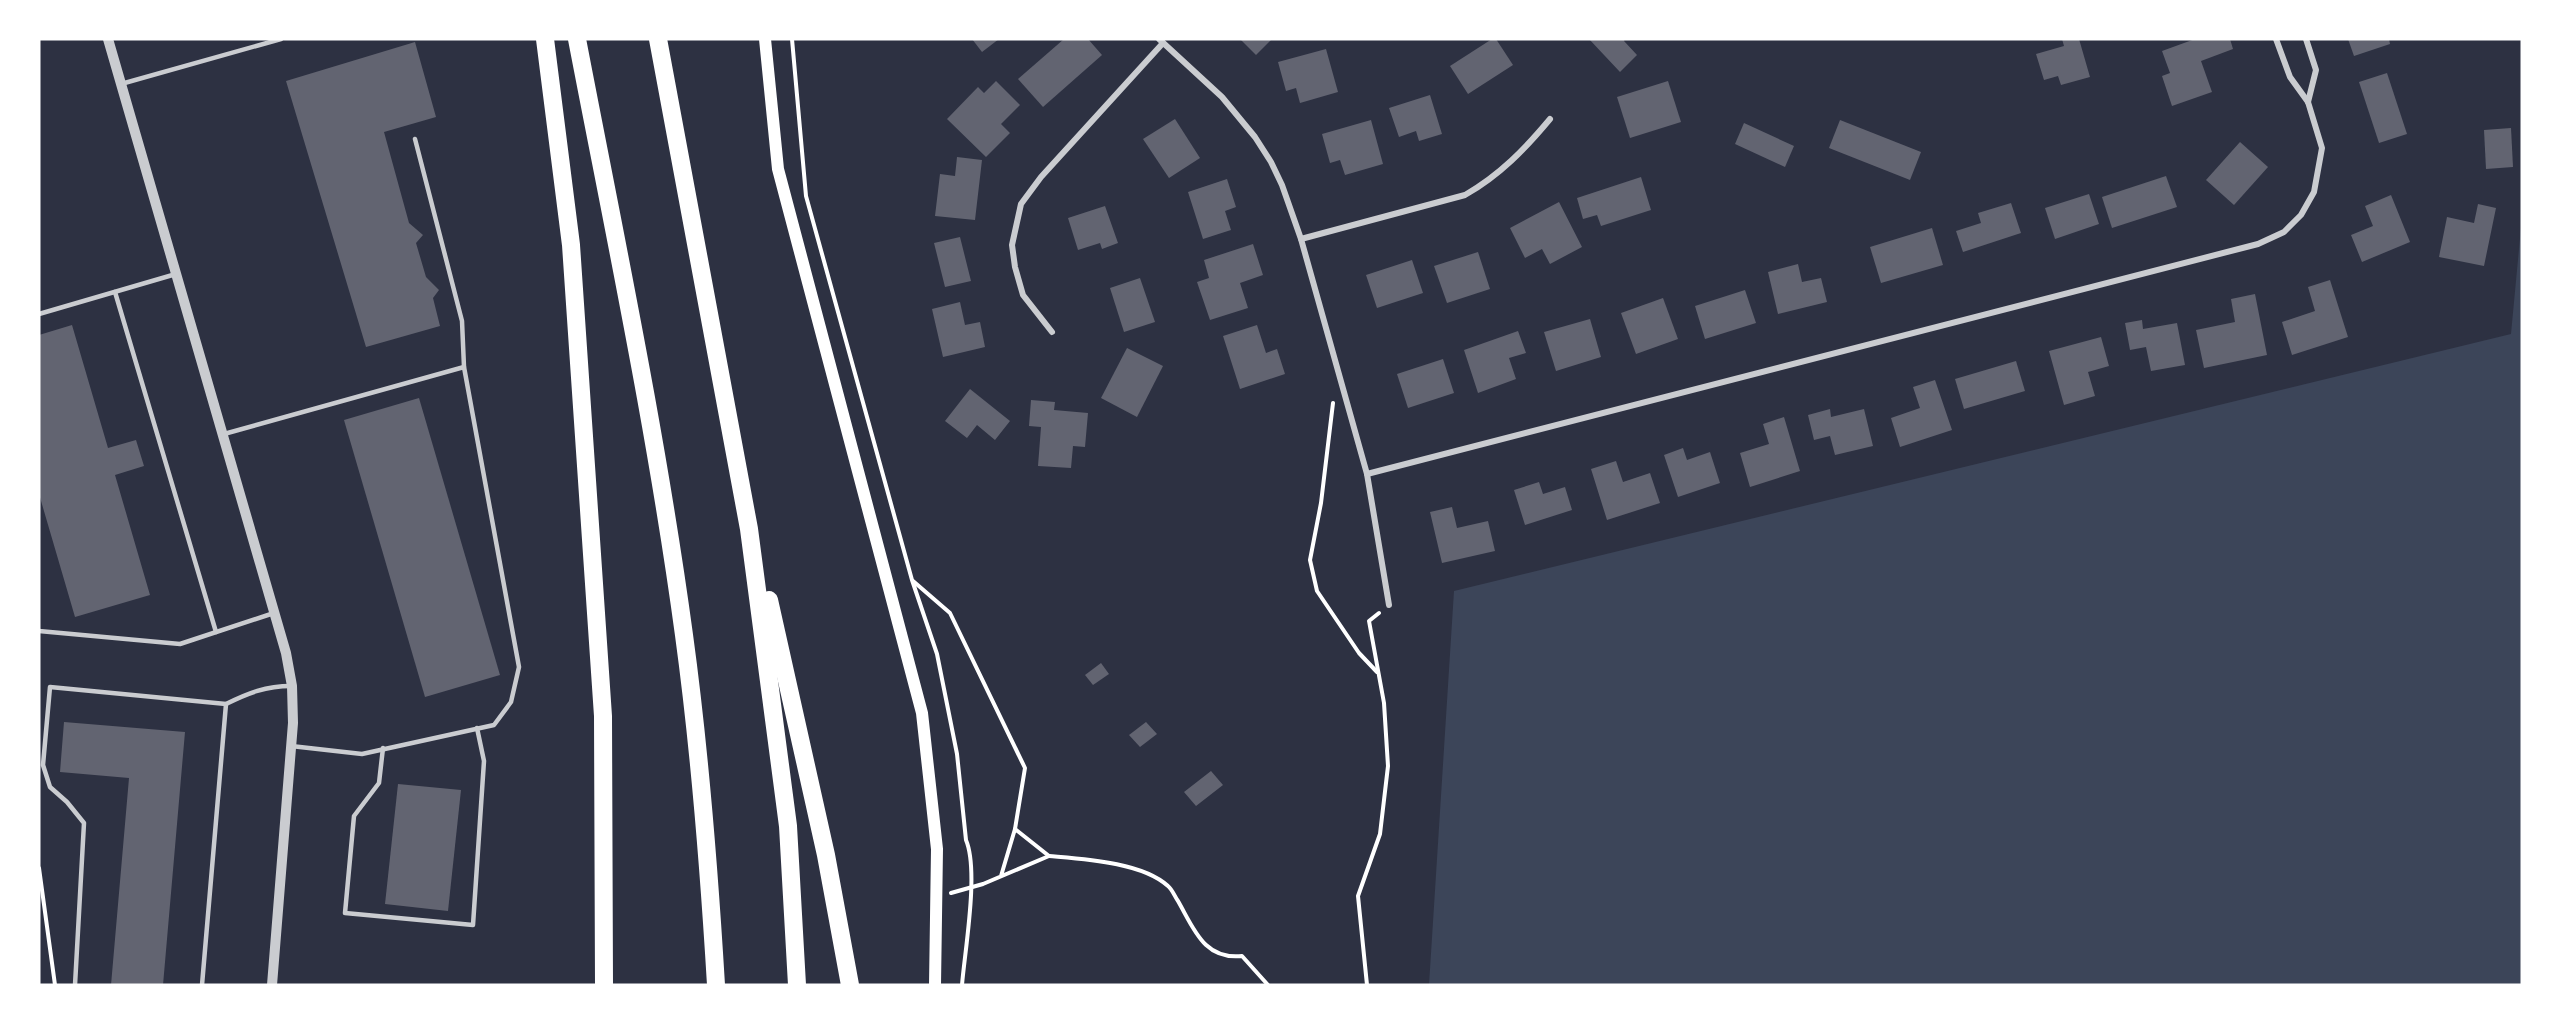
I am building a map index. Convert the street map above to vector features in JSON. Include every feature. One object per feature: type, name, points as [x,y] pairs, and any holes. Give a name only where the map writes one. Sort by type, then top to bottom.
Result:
[{"type":"highway","points":[[545,39],[571,245],[603,716],[604,985]]},
{"type":"highway","points":[[577,39],[659,474],[684,635],[707,836],[716,985]]},
{"type":"highway","points":[[658,39],[749,529],[788,826],[797,985]]},
{"type":"highway","points":[[735,448],[826,855],[850,985]]},
{"type":"main road","points":[[765,39],[778,169],[922,712],[937,849],[935,985]]},
{"type":"street","points":[[108,39],[275,613],[292,686],[291,746],[272,985]]},
{"type":"street","points":[[1367,474],[2258,244],[2284,232],[2301,215],[2314,192],[2322,148],[2308,102],[2290,77],[2277,39]]},
{"type":"street","points":[[2306,39],[2316,70],[2308,102]]},
{"type":"street","points":[[1052,332],[1023,295],[1015,267],[1012,245],[1021,204],[1041,177],[1161,41],[1222,97],[1255,137],[1282,185],[1301,239],[1367,474],[1389,605]]},
{"type":"street","points":[[1301,239],[1465,195],[1487,183],[1521,153],[1550,119]]},
{"type":"lane","points":[[121,84],[281,39]]},
{"type":"lane","points":[[291,746],[363,754],[494,724],[511,702],[519,667],[464,367],[462,321],[415,139]]},
{"type":"lane","points":[[39,314],[176,274]]},
{"type":"lane","points":[[115,292],[216,632]]},
{"type":"lane","points":[[223,435],[464,367]]},
{"type":"lane","points":[[39,631],[180,644],[275,613]]},
{"type":"lane","points":[[75,985],[84,823],[67,802],[50,787],[43,765],[50,687],[226,704],[270,686],[292,686]]},
{"type":"lane","points":[[202,985],[226,704]]},
{"type":"lane","points":[[383,748],[379,783],[354,816],[345,913],[473,925],[484,762],[477,728]]},
{"type":"path","points":[[792,39],[806,196],[912,580],[937,654],[957,754],[966,840],[971,852],[962,985]]},
{"type":"path","points":[[1333,399],[1321,502],[1310,560],[1317,591],[1359,653],[1378,674]]},
{"type":"path","points":[[912,580],[950,613],[1025,768],[1016,829],[1001,876]]},
{"type":"path","points":[[1367,985],[1358,896],[1380,834],[1388,766],[1384,703],[1369,621],[1389,605]]},
{"type":"path","points":[[1016,829],[1049,856]]},
{"type":"path","points":[[936,897],[970,888],[1049,856],[1095,861],[1143,872],[1169,886],[1203,944],[1229,957],[1242,956],[1268,985]]},
{"type":"path","points":[[39,868],[55,985]]},
{"type":"shaded area","points":[[2522,217],[2522,985],[1429,985],[1454,591],[2511,334]]},
{"type":"building","points":[[972,39],[999,39],[982,52]]},
{"type":"building","points":[[1064,39],[1088,39],[1102,55],[1043,107],[1018,79]]},
{"type":"building","points":[[1240,39],[1272,39],[1256,55]]},
{"type":"building","points":[[1492,39],[1496,39],[1513,65],[1468,94],[1450,66]]},
{"type":"building","points":[[1589,39],[1625,39],[1624,41],[1637,55],[1620,72]]},
{"type":"building","points":[[2062,39],[2079,39],[2090,77],[2061,85],[2058,76],[2044,80],[2036,54],[2064,46]]},
{"type":"building","points":[[2195,39],[2230,39],[2233,49],[2201,61],[2212,92],[2172,106],[2162,76],[2170,73],[2162,51]]},
{"type":"building","points":[[2348,39],[2389,39],[2390,44],[2354,56]]},
{"type":"building","points":[[415,42],[436,117],[384,132],[409,223],[423,235],[416,243],[426,277],[439,290],[433,298],[440,326],[366,347],[286,81]]},
{"type":"building","points":[[1326,49],[1338,92],[1300,103],[1296,88],[1286,91],[1278,62]]},
{"type":"building","points":[[2387,73],[2407,134],[2379,143],[2359,82]]},
{"type":"building","points":[[996,81],[1020,105],[1001,124],[1010,133],[986,157],[947,119],[978,87],[984,93]]},
{"type":"building","points":[[1668,81],[1681,122],[1630,138],[1617,97]]},
{"type":"building","points":[[1430,95],[1442,134],[1419,141],[1416,131],[1399,137],[1389,108]]},
{"type":"building","points":[[1175,119],[1200,158],[1169,178],[1143,139]]},
{"type":"building","points":[[1371,120],[1383,164],[1345,175],[1340,160],[1330,163],[1322,134]]},
{"type":"building","points":[[1840,120],[1921,152],[1910,180],[1829,148]]},
{"type":"building","points":[[1744,123],[1794,146],[1785,167],[1735,144]]},
{"type":"building","points":[[2511,128],[2513,167],[2486,169],[2484,130]]},
{"type":"building","points":[[2240,142],[2268,167],[2234,205],[2206,180]]},
{"type":"building","points":[[957,157],[982,160],[975,220],[935,216],[940,174],[955,176]]},
{"type":"building","points":[[2166,176],[2177,207],[2112,228],[2102,197]]},
{"type":"building","points":[[1641,177],[1651,210],[1601,226],[1597,215],[1583,219],[1577,198]]},
{"type":"building","points":[[1227,179],[1236,207],[1225,211],[1231,230],[1203,239],[1188,192]]},
{"type":"building","points":[[2089,194],[2099,224],[2055,239],[2045,208]]},
{"type":"building","points":[[2391,195],[2410,242],[2362,262],[2351,235],[2373,226],[2365,206]]},
{"type":"building","points":[[1559,202],[1582,247],[1550,264],[1542,249],[1525,258],[1510,228]]},
{"type":"building","points":[[2011,203],[2021,233],[1963,252],[1956,231],[1981,223],[1978,213]]},
{"type":"building","points":[[2478,204],[2496,208],[2484,266],[2439,257],[2447,217],[2474,223]]},
{"type":"building","points":[[1105,206],[1118,243],[1102,249],[1100,243],[1078,250],[1068,218]]},
{"type":"building","points":[[1932,228],[1943,265],[1881,283],[1870,247]]},
{"type":"building","points":[[960,237],[971,281],[945,287],[934,243]]},
{"type":"building","points":[[1253,244],[1263,275],[1240,283],[1248,308],[1210,320],[1197,282],[1209,278],[1204,260]]},
{"type":"building","points":[[1478,252],[1490,289],[1447,303],[1434,266]]},
{"type":"building","points":[[1412,260],[1423,293],[1377,308],[1366,275]]},
{"type":"building","points":[[1798,264],[1802,282],[1821,278],[1827,302],[1778,314],[1768,272]]},
{"type":"building","points":[[1140,278],[1155,322],[1124,332],[1110,288]]},
{"type":"building","points":[[2330,280],[2348,337],[2292,355],[2282,322],[2315,311],[2308,287]]},
{"type":"building","points":[[1745,290],[1756,323],[1705,339],[1695,306]]},
{"type":"building","points":[[2255,294],[2267,355],[2204,368],[2196,330],[2235,322],[2231,299]]},
{"type":"building","points":[[1663,298],[1678,339],[1636,354],[1621,313]]},
{"type":"building","points":[[960,302],[965,325],[980,322],[985,347],[943,357],[932,309]]},
{"type":"building","points":[[1590,319],[1601,357],[1556,371],[1544,332]]},
{"type":"building","points":[[2142,320],[2143,329],[2177,323],[2185,365],[2151,371],[2146,347],[2130,350],[2125,323]]},
{"type":"building","points":[[72,325],[108,448],[136,440],[144,466],[115,475],[150,595],[75,617],[39,494],[39,335]]},
{"type":"building","points":[[1257,325],[1266,353],[1277,349],[1285,374],[1240,389],[1223,336]]},
{"type":"building","points":[[1518,331],[1526,353],[1509,358],[1516,379],[1478,393],[1464,350]]},
{"type":"building","points":[[2101,337],[2109,366],[2088,372],[2095,396],[2064,405],[2049,351]]},
{"type":"building","points":[[1127,348],[1163,366],[1137,417],[1101,398]]},
{"type":"building","points":[[1443,359],[1454,393],[1408,408],[1397,374]]},
{"type":"building","points":[[2016,361],[2025,391],[1964,409],[1955,379]]},
{"type":"building","points":[[1935,380],[1952,430],[1900,447],[1891,418],[1920,408],[1913,387]]},
{"type":"building","points":[[970,389],[1010,421],[995,440],[977,425],[967,438],[945,421]]},
{"type":"building","points":[[419,398],[500,675],[425,697],[344,420]]},
{"type":"building","points":[[1031,400],[1055,402],[1054,410],[1088,413],[1085,447],[1073,446],[1071,468],[1038,466],[1041,427],[1029,426]]},
{"type":"building","points":[[1830,409],[1831,417],[1864,409],[1873,446],[1835,455],[1830,436],[1814,440],[1808,415]]},
{"type":"building","points":[[1784,417],[1800,471],[1750,487],[1740,453],[1769,444],[1763,424]]},
{"type":"building","points":[[1683,448],[1687,460],[1710,452],[1720,483],[1678,497],[1664,455]]},
{"type":"building","points":[[1616,461],[1623,482],[1650,473],[1660,503],[1607,520],[1591,469]]},
{"type":"building","points":[[1539,482],[1543,494],[1565,487],[1572,510],[1525,525],[1514,490]]},
{"type":"building","points":[[1452,507],[1457,528],[1488,521],[1495,551],[1442,563],[1430,512]]},
{"type":"building","points":[[1101,663],[1109,674],[1093,685],[1085,675]]},
{"type":"building","points":[[64,722],[185,732],[163,985],[111,985],[129,778],[60,772]]},
{"type":"building","points":[[1146,722],[1157,734],[1140,747],[1129,735]]},
{"type":"building","points":[[1211,771],[1223,785],[1196,806],[1184,792]]},
{"type":"building","points":[[398,784],[461,790],[448,911],[385,904]]}]
